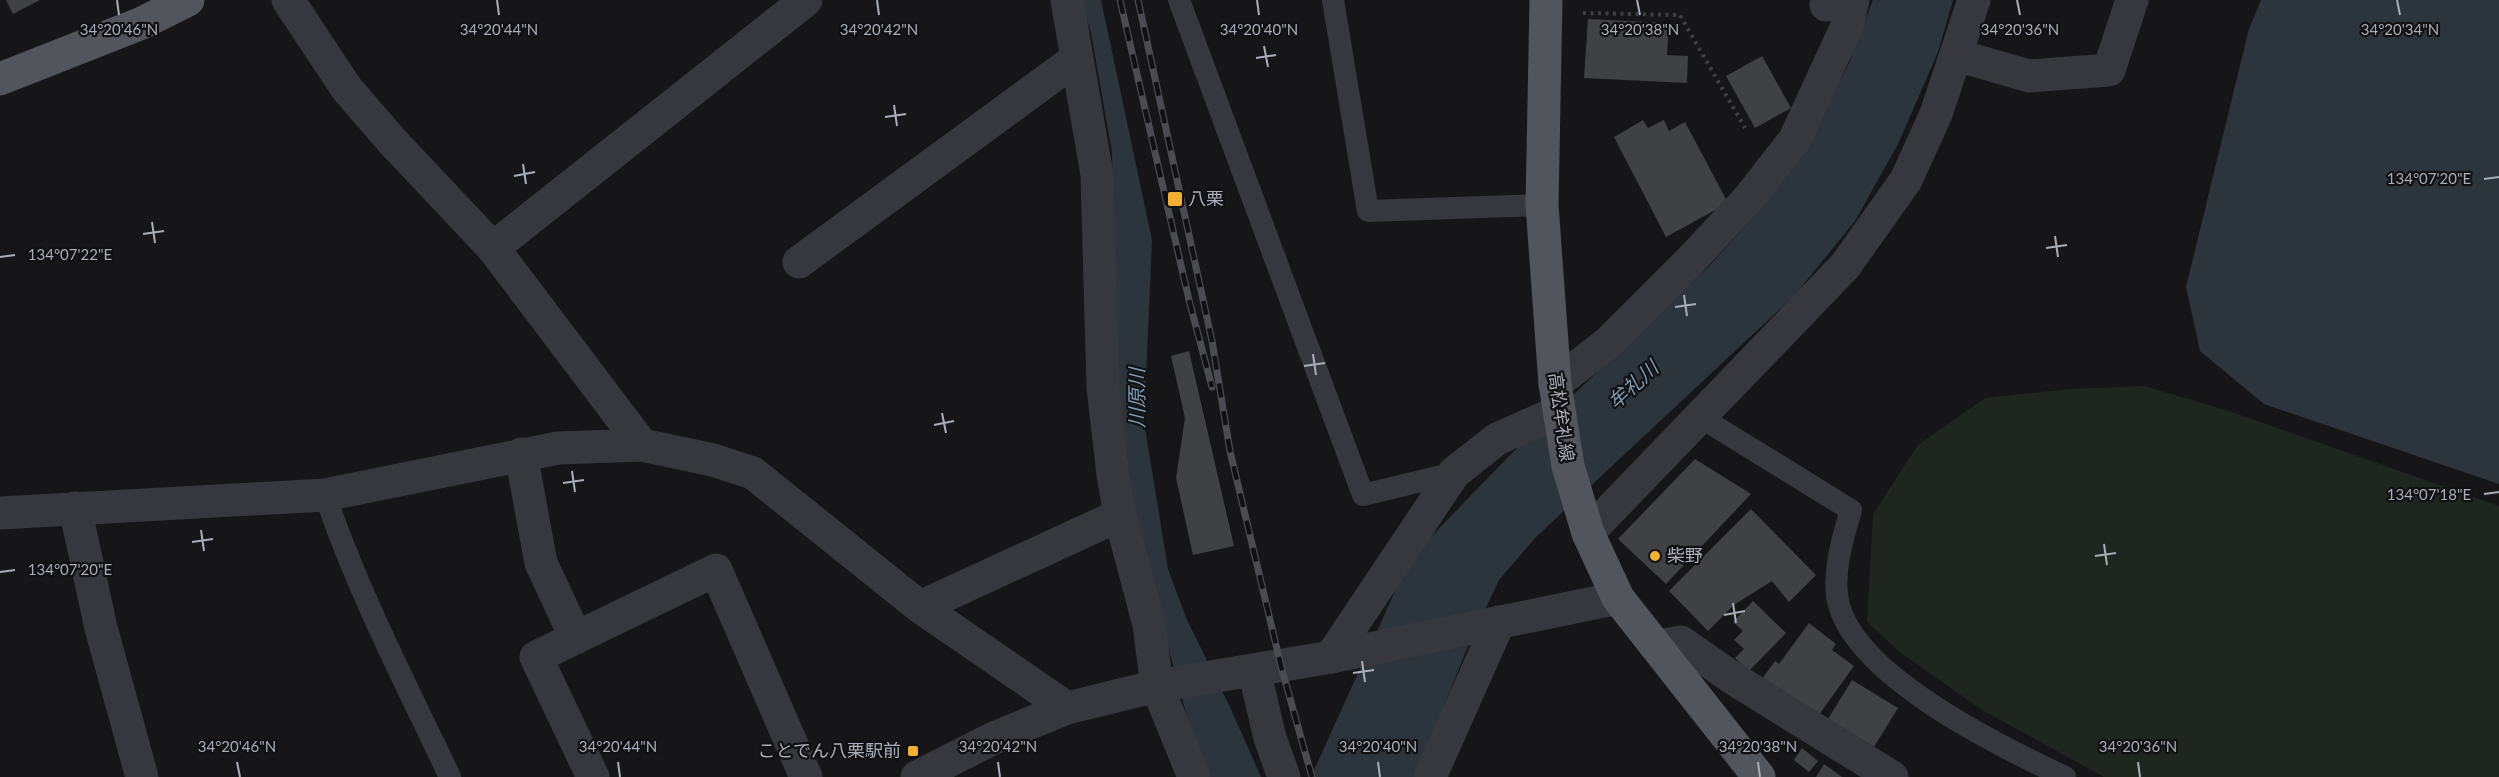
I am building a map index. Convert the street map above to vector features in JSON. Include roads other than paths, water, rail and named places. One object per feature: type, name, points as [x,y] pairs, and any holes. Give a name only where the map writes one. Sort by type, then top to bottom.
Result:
[{"type":"main road","points":[[0,79],[142,23],[187,0]]},
{"type":"main road","name":"高松牟礼線","points":[[1546,6],[1542,205],[1558,408],[1583,518],[1618,598],[1759,777]]},
{"type":"street","points":[[288,0],[347,88],[392,141],[493,248],[642,445]]},
{"type":"street","points":[[493,248],[806,0]]},
{"type":"street","points":[[1066,0],[1097,175],[1102,387],[1120,515],[1149,626],[1194,777]]},
{"type":"street","points":[[1583,518],[1700,417],[1845,266],[1906,180],[1936,114],[1974,0]]},
{"type":"street","points":[[1956,54],[2029,76],[2109,70],[2132,0]]},
{"type":"street","points":[[1331,657],[1454,473],[1497,439],[1558,408],[1609,342],[1749,198],[1795,139],[1847,26],[1836,2]]},
{"type":"street","points":[[800,262],[1076,59]]},
{"type":"street","points":[[0,513],[325,495],[558,448],[642,445],[713,460],[753,473],[921,607],[1067,708]]},
{"type":"street","points":[[521,454],[541,563],[576,638]]},
{"type":"street","points":[[75,508],[101,628],[142,777]]},
{"type":"street","points":[[921,607],[1120,515]]},
{"type":"street","points":[[593,777],[536,657],[716,570],[806,777]]},
{"type":"street","points":[[917,777],[994,738],[1067,708],[1168,684],[1331,657],[1618,598]]},
{"type":"street","points":[[1430,777],[1499,622]]},
{"type":"street","points":[[1656,646],[1681,642],[1734,679],[1892,777]]},
{"type":"street","points":[[1254,670],[1270,738],[1284,777]]},
{"type":"lane","points":[[1179,0],[1363,495],[1454,473]]},
{"type":"lane","points":[[1334,0],[1368,211],[1542,205]]},
{"type":"lane","points":[[1700,417],[1851,510],[1838,557],[1837,596],[1851,633],[1880,664],[1932,705],[2007,750],[2066,777]]},
{"type":"lane","points":[[325,495],[339,537],[450,777]]},
{"type":"water","name":"川原川","points":[[1081,0],[1101,0],[1152,240],[1144,422],[1168,569],[1187,620],[1261,777],[1210,777],[1191,732],[1135,523],[1118,378],[1112,152],[1091,33]]},
{"type":"water","name":"牟礼川","points":[[1873,0],[1953,0],[1938,52],[1898,144],[1855,221],[1794,296],[1535,538],[1499,580],[1468,646],[1415,777],[1311,777],[1397,587],[1424,544],[1511,454],[1709,266],[1760,210],[1806,148],[1849,63]]},
{"type":"water","points":[[2261,0],[2499,0],[2499,484],[2264,404],[2200,351],[2186,287],[2249,29]]},
{"type":"railway","points":[[1120,0],[1189,300],[1212,387]]},
{"type":"railway","points":[[1138,0],[1212,341],[1230,451],[1281,666],[1312,777]]},
{"type":"place","name":"八栗","points":[[1175,199]]},
{"type":"place","name":"柴野","points":[[1655,556]]},
{"type":"place","name":"ことでん八栗駅前","points":[[913,751]]}]
